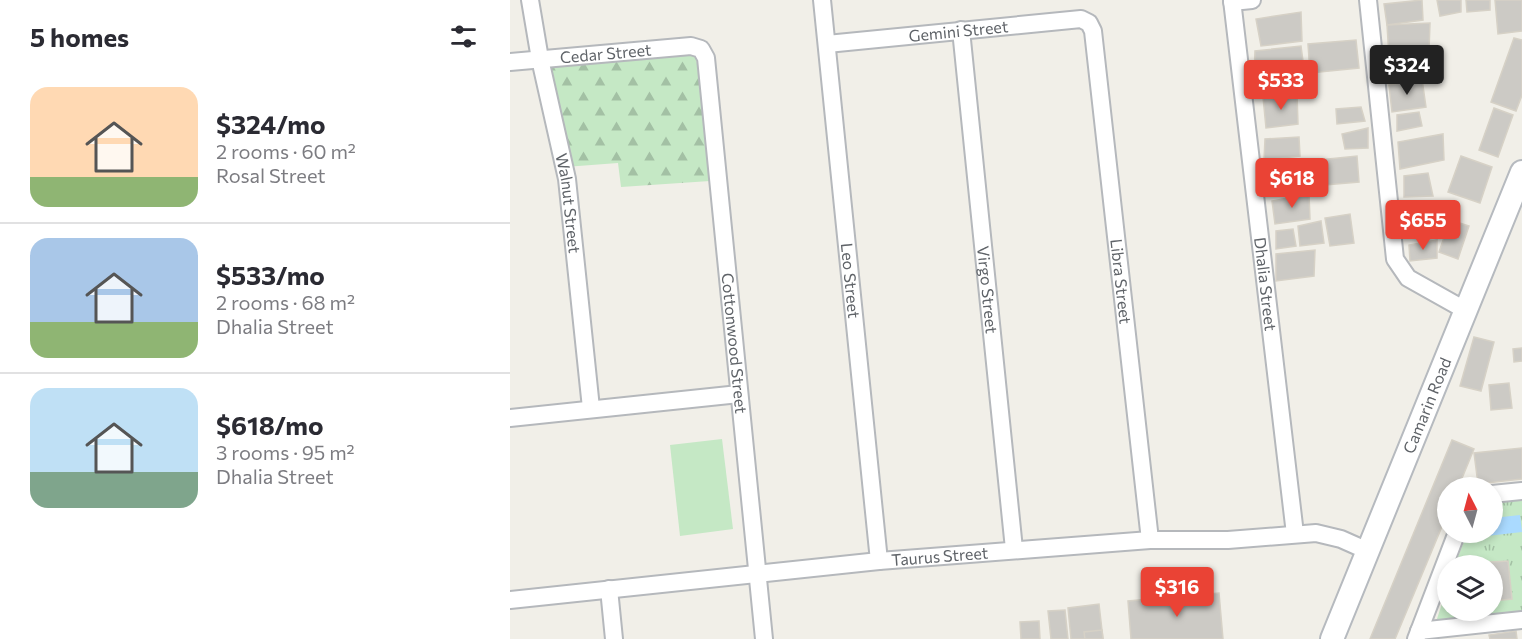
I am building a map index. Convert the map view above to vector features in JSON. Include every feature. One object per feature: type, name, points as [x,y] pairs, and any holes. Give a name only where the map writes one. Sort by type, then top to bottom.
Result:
[{"type":"main road","name":"Camarin Road","points":[[1332,639],[1522,172]]},
{"type":"street","name":"Walnut Street","points":[[530,0],[540,59],[567,179],[591,408]]},
{"type":"street","name":"Leo Street","points":[[822,0],[879,561]]},
{"type":"street","points":[[1232,1],[1252,0]]},
{"type":"street","points":[[1368,0],[1395,259],[1408,278],[1465,310]]},
{"type":"street","name":"Dhalia Street","points":[[1232,1],[1295,534]]},
{"type":"street","name":"Gemini Street","points":[[827,44],[1082,19],[1089,23]]},
{"type":"street","name":"Libra Street","points":[[1089,23],[1094,31],[1150,540]]},
{"type":"street","name":"Virgo Street","points":[[961,30],[1014,549]]},
{"type":"street","name":"Cedar Street","points":[[510,62],[691,46],[700,49]]},
{"type":"street","name":"Cottonwood Street","points":[[700,49],[706,58],[764,639]]},
{"type":"street","points":[[510,418],[740,394]]},
{"type":"street","points":[[1503,493],[1522,491]]},
{"type":"street","name":"Taurus Street","points":[[510,600],[879,561],[1150,540],[1228,540],[1317,533],[1341,539],[1368,551]]},
{"type":"street","points":[[1453,543],[1417,635],[1522,620]]},
{"type":"street","points":[[609,589],[614,639]]},
{"type":"green space","points":[[696,55],[710,181],[621,187],[618,163],[565,167],[545,64]]},
{"type":"green space","points":[[722,439],[733,529],[680,536],[670,445]]},
{"type":"green space","points":[[1522,499],[1522,612],[1503,614],[1503,555],[1459,555],[1463,543],[1503,543],[1503,501]]},
{"type":"water","points":[[1520,515],[1522,532],[1503,534],[1503,517]]},
{"type":"building","points":[[1422,0],[1423,20],[1387,25],[1384,4]]},
{"type":"building","points":[[1437,0],[1461,0],[1461,12],[1440,16]]},
{"type":"building","points":[[1466,0],[1490,0],[1490,10],[1467,12]]},
{"type":"building","points":[[1495,0],[1522,0],[1522,31],[1498,34]]},
{"type":"building","points":[[1301,12],[1302,41],[1261,46],[1256,19]]},
{"type":"building","points":[[1430,23],[1429,51],[1389,56],[1387,25]]},
{"type":"building","points":[[1514,38],[1522,40],[1522,95],[1516,111],[1491,102]]},
{"type":"building","points":[[1356,40],[1359,68],[1310,73],[1308,44]]},
{"type":"building","points":[[1301,46],[1305,76],[1254,78],[1255,51]]},
{"type":"building","points":[[1422,79],[1426,107],[1392,112],[1389,85]]},
{"type":"building","points":[[1297,94],[1298,124],[1266,128],[1263,97]]},
{"type":"building","points":[[1361,107],[1365,121],[1337,124],[1336,109]]},
{"type":"building","points":[[1494,108],[1513,115],[1498,157],[1479,150]]},
{"type":"building","points":[[1419,112],[1422,126],[1397,131],[1397,115]]},
{"type":"building","points":[[1368,128],[1368,148],[1345,149],[1342,134]]},
{"type":"building","points":[[1443,134],[1444,160],[1400,169],[1398,142]]},
{"type":"building","points":[[1299,137],[1300,156],[1264,160],[1265,139]]},
{"type":"building","points":[[1357,156],[1359,182],[1325,185],[1319,160]]},
{"type":"building","points":[[1461,156],[1492,167],[1480,203],[1448,192]]},
{"type":"building","points":[[1300,160],[1304,189],[1263,192],[1261,165]]},
{"type":"building","points":[[1428,173],[1433,196],[1404,197],[1404,176]]},
{"type":"building","points":[[1309,194],[1310,219],[1275,224],[1272,201]]},
{"type":"building","points":[[1431,203],[1436,235],[1410,238],[1404,207]]},
{"type":"building","points":[[1350,214],[1354,243],[1330,246],[1325,218]]},
{"type":"building","points":[[1450,220],[1469,226],[1458,259],[1439,252]]},
{"type":"building","points":[[1321,221],[1324,243],[1300,246],[1298,226]]},
{"type":"building","points":[[1293,229],[1296,246],[1276,249],[1276,231]]},
{"type":"building","points":[[1437,240],[1437,258],[1410,261],[1409,245]]},
{"type":"building","points":[[1315,250],[1314,276],[1276,281],[1276,254]]},
{"type":"building","points":[[1474,337],[1494,342],[1481,391],[1460,386]]},
{"type":"building","points":[[1522,348],[1522,361],[1514,362],[1513,349]]},
{"type":"building","points":[[1509,383],[1512,408],[1491,410],[1489,385]]},
{"type":"building","points":[[1452,440],[1474,449],[1463,477],[1437,477],[1437,538],[1395,639],[1370,639]]},
{"type":"building","points":[[1522,448],[1522,479],[1503,481],[1503,477],[1477,477],[1474,453]]},
{"type":"building","points":[[1503,561],[1508,561],[1512,599],[1503,600]]},
{"type":"building","points":[[1219,593],[1223,639],[1131,639],[1128,601]]},
{"type":"building","points":[[1099,604],[1103,639],[1071,639],[1068,608]]},
{"type":"building","points":[[1065,610],[1068,639],[1051,639],[1048,611]]},
{"type":"building","points":[[1039,621],[1040,639],[1021,639],[1020,622]]},
{"type":"building","points":[[1102,630],[1103,639],[1085,639],[1084,632]]},
{"type":"building","points":[[1516,631],[1517,639],[1490,639],[1489,635]]}]
